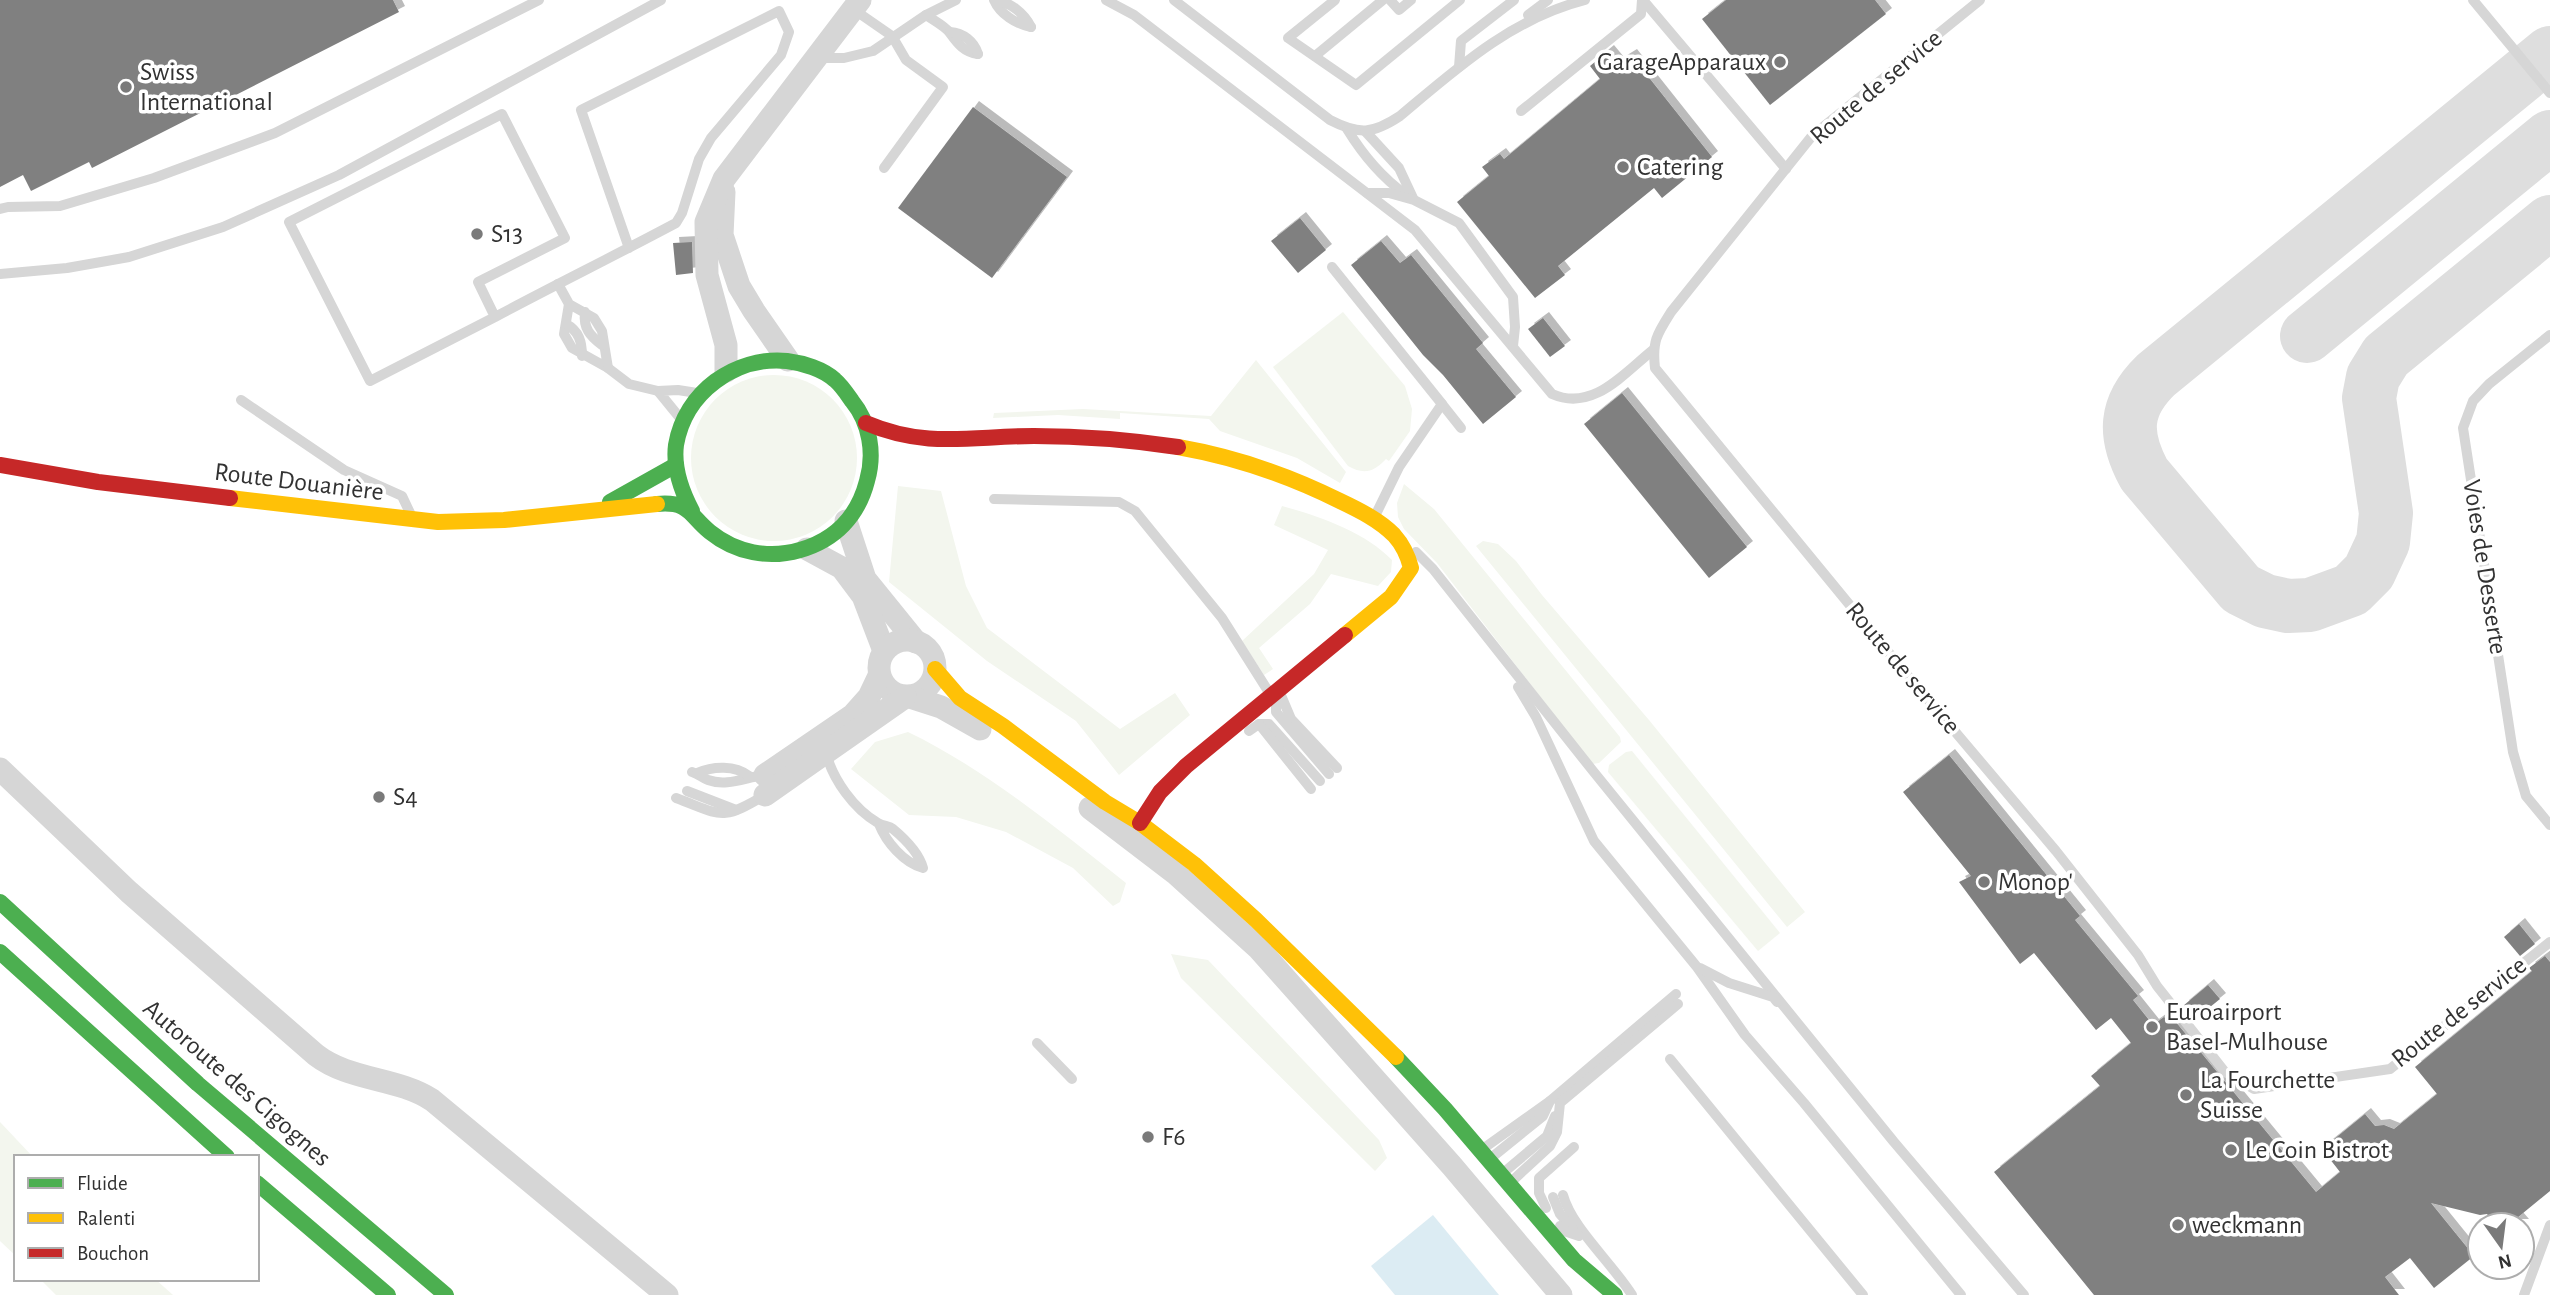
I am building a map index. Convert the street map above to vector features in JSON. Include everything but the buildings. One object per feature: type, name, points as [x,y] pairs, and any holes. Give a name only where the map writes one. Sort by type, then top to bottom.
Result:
[{"type":"main road","points":[[788,360],[814,367],[836,381],[854,400],[866,424],[872,454],[868,484],[855,512],[834,534],[807,549],[782,555],[755,553],[730,545],[708,531],[692,511],[680,488],[676,464],[677,442],[682,421],[700,393],[726,371],[756,361],[788,360]]},
{"type":"main road","points":[[866,424],[895,435],[932,438],[1072,437],[1184,446],[1235,459],[1320,489],[1373,519],[1401,540],[1409,556],[1411,568],[1391,597],[1186,766],[1160,792],[1133,829]]},
{"type":"main road","name":"Route Douanière","points":[[592,510],[656,478],[676,464]]},
{"type":"main road","name":"Route Douanière","points":[[0,465],[98,482],[438,522],[504,520],[671,503],[692,511]]},
{"type":"main road","points":[[935,669],[960,698],[1003,726],[1105,802],[1133,829],[1194,864],[1256,920],[1369,1029],[1445,1109],[1574,1260],[1615,1295]]},
{"type":"main road","name":"Autoroute des Cigognes","points":[[0,902],[198,1084],[446,1295]]},
{"type":"main road","points":[[0,953],[225,1155]]},
{"type":"main road","points":[[259,1185],[388,1295]]},
{"type":"street","points":[[726,371],[726,345],[707,275],[706,222],[724,179],[856,4]]},
{"type":"street","points":[[724,179],[722,235],[739,286],[788,360]]},
{"type":"street","points":[[759,782],[826,753],[907,697],[923,692],[929,686],[935,669],[930,652],[916,642],[865,579],[846,521]]},
{"type":"street","points":[[807,549],[842,568],[849,577],[863,596],[884,651]]},
{"type":"street","points":[[916,642],[899,641],[884,651],[878,667],[889,690],[941,706],[962,717],[1133,829],[1175,873],[1259,949],[1452,1166],[1561,1295]]},
{"type":"street","points":[[759,782],[853,715],[869,696],[880,676]]},
{"type":"street","points":[[0,769],[129,892],[316,1055],[352,1074],[416,1090],[432,1100],[667,1295]]},
{"type":"lane","points":[[0,209],[60,206],[154,178],[275,133],[521,4],[539,0]]},
{"type":"lane","points":[[0,274],[67,268],[129,257],[223,227],[339,175],[661,0]]},
{"type":"lane","points":[[816,58],[844,58],[873,51],[926,15],[956,0]]},
{"type":"lane","points":[[995,0],[998,9],[1020,24],[1031,27]]},
{"type":"lane","points":[[1107,0],[1134,15],[1415,230],[1552,394],[1577,400],[1592,396],[1653,350]]},
{"type":"lane","points":[[1174,0],[1330,120],[1347,129],[1365,131],[1384,127],[1400,116],[1459,67],[1548,0]]},
{"type":"lane","points":[[1335,0],[1288,38],[1356,85],[1460,0]]},
{"type":"lane","points":[[1315,56],[1383,0]]},
{"type":"lane","points":[[1390,0],[1399,10],[1411,0]]},
{"type":"lane","points":[[1459,67],[1461,41],[1514,0]]},
{"type":"lane","points":[[1502,35],[1558,7],[1584,0]]},
{"type":"lane","points":[[1521,111],[1641,15],[1642,0]]},
{"type":"lane","points":[[1642,0],[1786,169]]},
{"type":"lane","name":"Route de service","points":[[1980,0],[1812,135],[1671,312],[1656,337],[1653,350],[1655,368],[2056,851],[2225,1072],[2254,1089],[2390,1069],[2550,942]]},
{"type":"lane","points":[[2473,0],[2550,93]]},
{"type":"lane","points":[[856,4],[892,36],[906,60],[943,87],[884,168]]},
{"type":"lane","points":[[495,317],[478,282],[565,239],[502,114],[289,222],[370,381],[495,317],[558,284],[629,248],[676,223],[682,213],[699,159],[710,138],[781,55],[789,33],[779,12],[581,110],[629,248]]},
{"type":"lane","points":[[926,15],[950,32],[953,41],[970,53],[978,54]]},
{"type":"lane","points":[[1347,129],[1363,156],[1386,180],[1415,200],[1459,223],[1513,297],[1516,327],[1513,346]]},
{"type":"lane","points":[[1365,131],[1399,168],[1415,200]]},
{"type":"lane","points":[[1367,193],[1389,193],[1415,200]]},
{"type":"lane","points":[[1332,267],[1461,428]]},
{"type":"lane","points":[[558,284],[569,304],[594,318],[602,331],[602,345],[608,368]]},
{"type":"lane","points":[[569,304],[564,334],[572,348],[582,356],[608,368],[629,384],[657,391],[700,393]]},
{"type":"lane","name":"Voies de Desserte","points":[[2550,335],[2489,384],[2473,401],[2463,428],[2513,752],[2526,796],[2550,825]]},
{"type":"lane","points":[[657,391],[682,421]]},
{"type":"lane","points":[[241,400],[344,471],[402,496],[414,520]]},
{"type":"lane","points":[[1373,519],[1399,467],[1441,404]]},
{"type":"lane","points":[[994,499],[1119,502],[1135,511],[1222,618],[1275,693],[1276,712],[1324,778],[1259,724],[1241,737]]},
{"type":"lane","points":[[1401,540],[1488,640],[1894,1142],[2024,1295]]},
{"type":"lane","points":[[1391,597],[1410,588]]},
{"type":"lane","points":[[1488,640],[1536,717],[1594,841],[1697,967],[1745,1035],[1961,1295]]},
{"type":"lane","points":[[1186,766],[1224,752]]},
{"type":"lane","points":[[826,753],[828,764],[850,799],[879,824],[883,835],[912,865],[923,868]]},
{"type":"lane","points":[[695,772],[708,780],[759,782]]},
{"type":"lane","points":[[676,798],[724,814],[738,811],[759,782]]},
{"type":"lane","points":[[687,791],[738,811]]},
{"type":"lane","points":[[1697,967],[1729,983],[1773,997],[2018,1295]]},
{"type":"lane","points":[[1485,1156],[1555,1102],[1677,999]]},
{"type":"lane","points":[[1037,1043],[1072,1079]]},
{"type":"lane","points":[[1670,1059],[1863,1295]]},
{"type":"lane","points":[[1505,1179],[1550,1146],[1557,1132],[1555,1102]]},
{"type":"lane","points":[[1574,1147],[1539,1178],[1539,1193],[1552,1217],[1567,1232],[1579,1236]]},
{"type":"lane","points":[[1608,1262],[1594,1251],[1560,1214],[1558,1196],[1567,1210],[1608,1262],[1632,1295]]},
{"type":"lane","points":[[2524,1295],[2550,1225]]},
{"type":"shaded area","points":[[1343,312],[1405,386],[1412,409],[1410,431],[1389,461],[1386,459],[1369,471],[1359,471],[1348,466],[1273,367]]},
{"type":"shaded area","points":[[1256,360],[1346,472],[1340,483],[1297,458],[1220,431],[1209,419],[1120,413],[1120,419],[1058,415],[993,418],[994,413],[1083,409],[1211,416]]},
{"type":"shaded area","points":[[774,375],[806,382],[820,389],[832,400],[843,412],[850,426],[857,458],[850,490],[843,504],[832,516],[820,527],[806,534],[774,541],[742,534],[728,527],[716,516],[705,504],[698,490],[691,458],[698,426],[705,412],[716,400],[728,389],[742,382]]},
{"type":"shaded area","points":[[1404,484],[1434,509],[1620,737],[1621,742],[1599,763],[1592,764],[1437,563],[1404,529],[1398,517],[1397,503]]},
{"type":"shaded area","points":[[898,486],[941,491],[966,586],[987,628],[1120,729],[1175,693],[1190,715],[1119,775],[1076,721],[987,661],[889,582]]},
{"type":"shaded area","points":[[1282,506],[1326,520],[1369,541],[1392,560],[1391,572],[1378,586],[1331,574],[1310,604],[1259,648],[1273,669],[1264,675],[1242,641],[1314,574],[1328,550],[1274,525]]},
{"type":"shaded area","points":[[1483,541],[1498,544],[1516,561],[1805,912],[1787,927],[1476,546]]},
{"type":"shaded area","points":[[908,732],[993,782],[1126,883],[1120,902],[1113,906],[1073,868],[1006,832],[956,817],[909,815],[851,769],[875,742]]},
{"type":"shaded area","points":[[1632,751],[1780,933],[1758,951],[1608,772],[1609,765],[1626,752]]},
{"type":"shaded area","points":[[1171,954],[1208,960],[1379,1140],[1387,1158],[1375,1171],[1181,978]]},
{"type":"shaded area","points":[[0,1122],[31,1155],[14,1155],[14,1254],[0,1241]]},
{"type":"shaded area","points":[[1433,1215],[1499,1295],[1395,1295],[1371,1266]]},
{"type":"shaded area","points":[[42,1281],[157,1281],[173,1295],[56,1295]]},
{"type":"taxiway","points":[[2550,53],[2156,375],[2138,398],[2130,422],[2130,434],[2144,474],[2241,589],[2265,601],[2288,606],[2310,605],[2351,590],[2369,572],[2383,542],[2386,513],[2369,398],[2373,377],[2386,356],[2550,222]]},
{"type":"taxiway","points":[[2307,336],[2550,137]]},
{"type":"traffic: fast","points":[[657,504],[683,507],[720,539],[753,552],[788,553],[813,546],[843,525],[863,494],[871,450],[867,429],[858,410],[835,380],[806,365],[768,361],[731,371],[701,394],[681,426],[676,445],[677,471],[692,511]]},
{"type":"traffic: fast","points":[[610,502],[676,465]]},
{"type":"traffic: fast","points":[[0,902],[198,1084],[446,1295]]},
{"type":"traffic: fast","points":[[0,952],[225,1155]]},
{"type":"traffic: fast","points":[[1396,1057],[1445,1109],[1574,1260],[1615,1295]]},
{"type":"traffic: fast","points":[[259,1185],[388,1295]]},
{"type":"traffic: slow","points":[[1178,447],[1241,462],[1301,483],[1361,512],[1394,535],[1405,551],[1411,568],[1391,597],[1345,635]]},
{"type":"traffic: slow","points":[[230,498],[438,522],[504,520],[657,504]]},
{"type":"traffic: slow","points":[[935,669],[960,698],[1003,726],[1105,802],[1140,823],[1194,864],[1256,920],[1396,1057]]},
{"type":"traffic: jam","points":[[866,423],[888,431],[930,439],[1070,437],[1178,447]]},
{"type":"traffic: jam","points":[[0,465],[98,482],[230,498]]},
{"type":"traffic: jam","points":[[1140,823],[1160,792],[1186,766],[1345,635]]},
{"type":"place","name":"GarageApparaux","points":[[1780,62]]},
{"type":"place","name":"Swiss International","points":[[126,87]]},
{"type":"place","name":"Catering","points":[[1623,167]]},
{"type":"place","name":"S13","points":[[477,234]]},
{"type":"place","name":"S4","points":[[379,797]]},
{"type":"place","name":"Monop'","points":[[1984,882]]},
{"type":"place","name":"Euroairport Basel-Mulhouse","points":[[2152,1027]]},
{"type":"place","name":"La Fourchette Suisse","points":[[2186,1095]]},
{"type":"place","name":"F6","points":[[1148,1137]]},
{"type":"place","name":"Le Coin Bistrot","points":[[2231,1150]]},
{"type":"place","name":"weckmann","points":[[2178,1225]]}]
